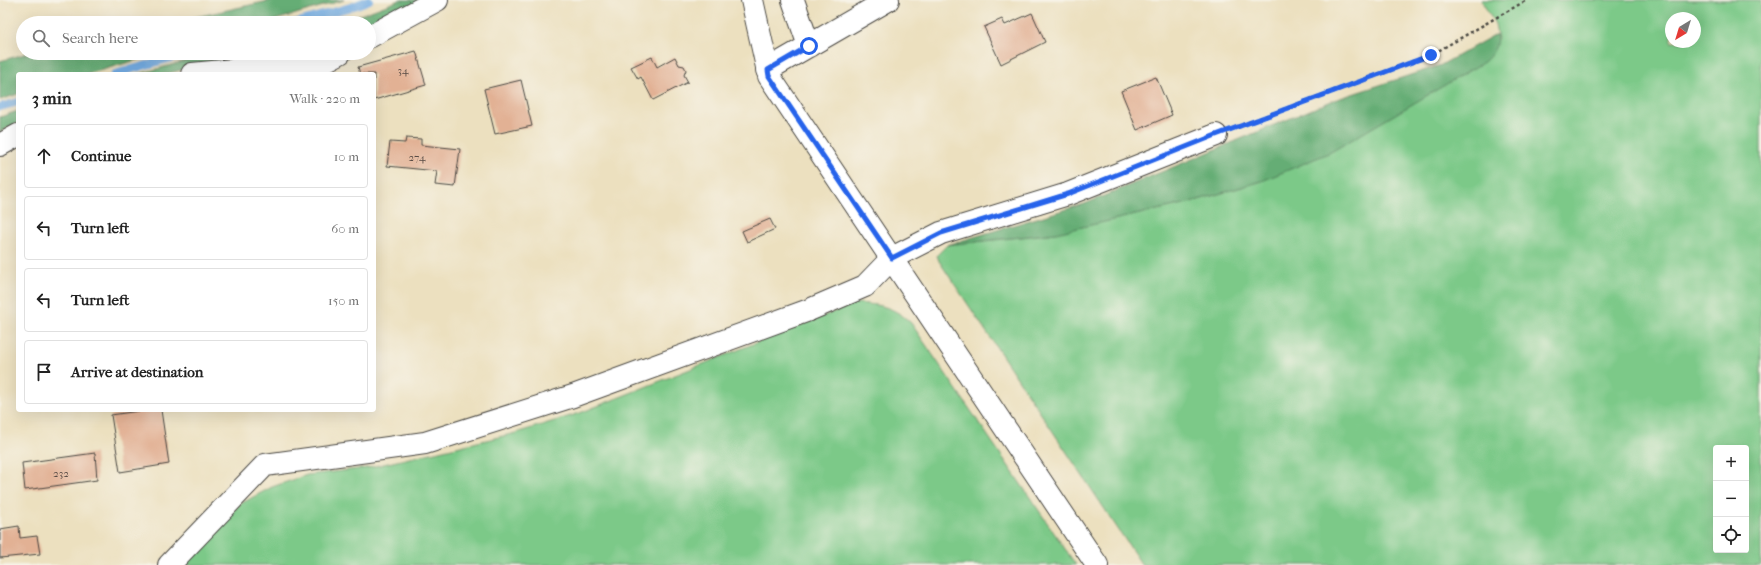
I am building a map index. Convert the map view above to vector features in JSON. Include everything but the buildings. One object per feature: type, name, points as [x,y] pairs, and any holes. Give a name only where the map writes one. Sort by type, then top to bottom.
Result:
[{"type":"street","points":[[376,33],[437,0]]},
{"type":"street","points":[[752,0],[769,76],[1097,565]]},
{"type":"street","points":[[792,0],[809,46]]},
{"type":"street","points":[[768,70],[888,0]]},
{"type":"street","points":[[212,72],[327,60]]},
{"type":"street","points":[[169,565],[265,465],[425,443],[573,396],[809,310],[865,286],[892,258],[941,233],[1068,194],[1216,135]]},
{"type":"street","points":[[0,145],[16,136]]},
{"type":"path","points":[[1216,135],[1431,55],[1527,0]]},
{"type":"green space","points":[[273,0],[344,0],[289,16],[200,16]]},
{"type":"green space","points":[[400,0],[423,0],[376,21],[376,16],[355,16]]},
{"type":"green space","points":[[1481,0],[1761,0],[1761,565],[1142,565],[939,261],[937,255],[947,245],[1049,234],[1188,203],[1262,181],[1498,39],[1495,24]]},
{"type":"green space","points":[[1496,34],[1496,46],[1484,62],[1331,152],[1262,181],[1188,203],[1056,233],[947,245],[1087,203],[1334,100],[1441,65]]},
{"type":"green space","points":[[16,56],[16,60],[137,60],[95,72],[16,72],[16,95],[0,100],[0,61]]},
{"type":"green space","points":[[189,60],[233,60],[173,72],[146,72]]},
{"type":"green space","points":[[16,112],[16,124],[0,132],[0,117]]},
{"type":"green space","points":[[856,303],[886,307],[898,313],[911,323],[1076,565],[178,565],[240,504],[272,487],[307,475],[367,468],[516,433],[580,413]]},
{"type":"waterway","points":[[319,16],[369,0]]},
{"type":"waterway","points":[[122,72],[164,60]]},
{"type":"waterway","points":[[0,107],[16,103]]},
{"type":"route","points":[[809,46],[768,70],[769,76],[892,258],[941,233],[1068,194],[1216,135],[1431,55]]}]
